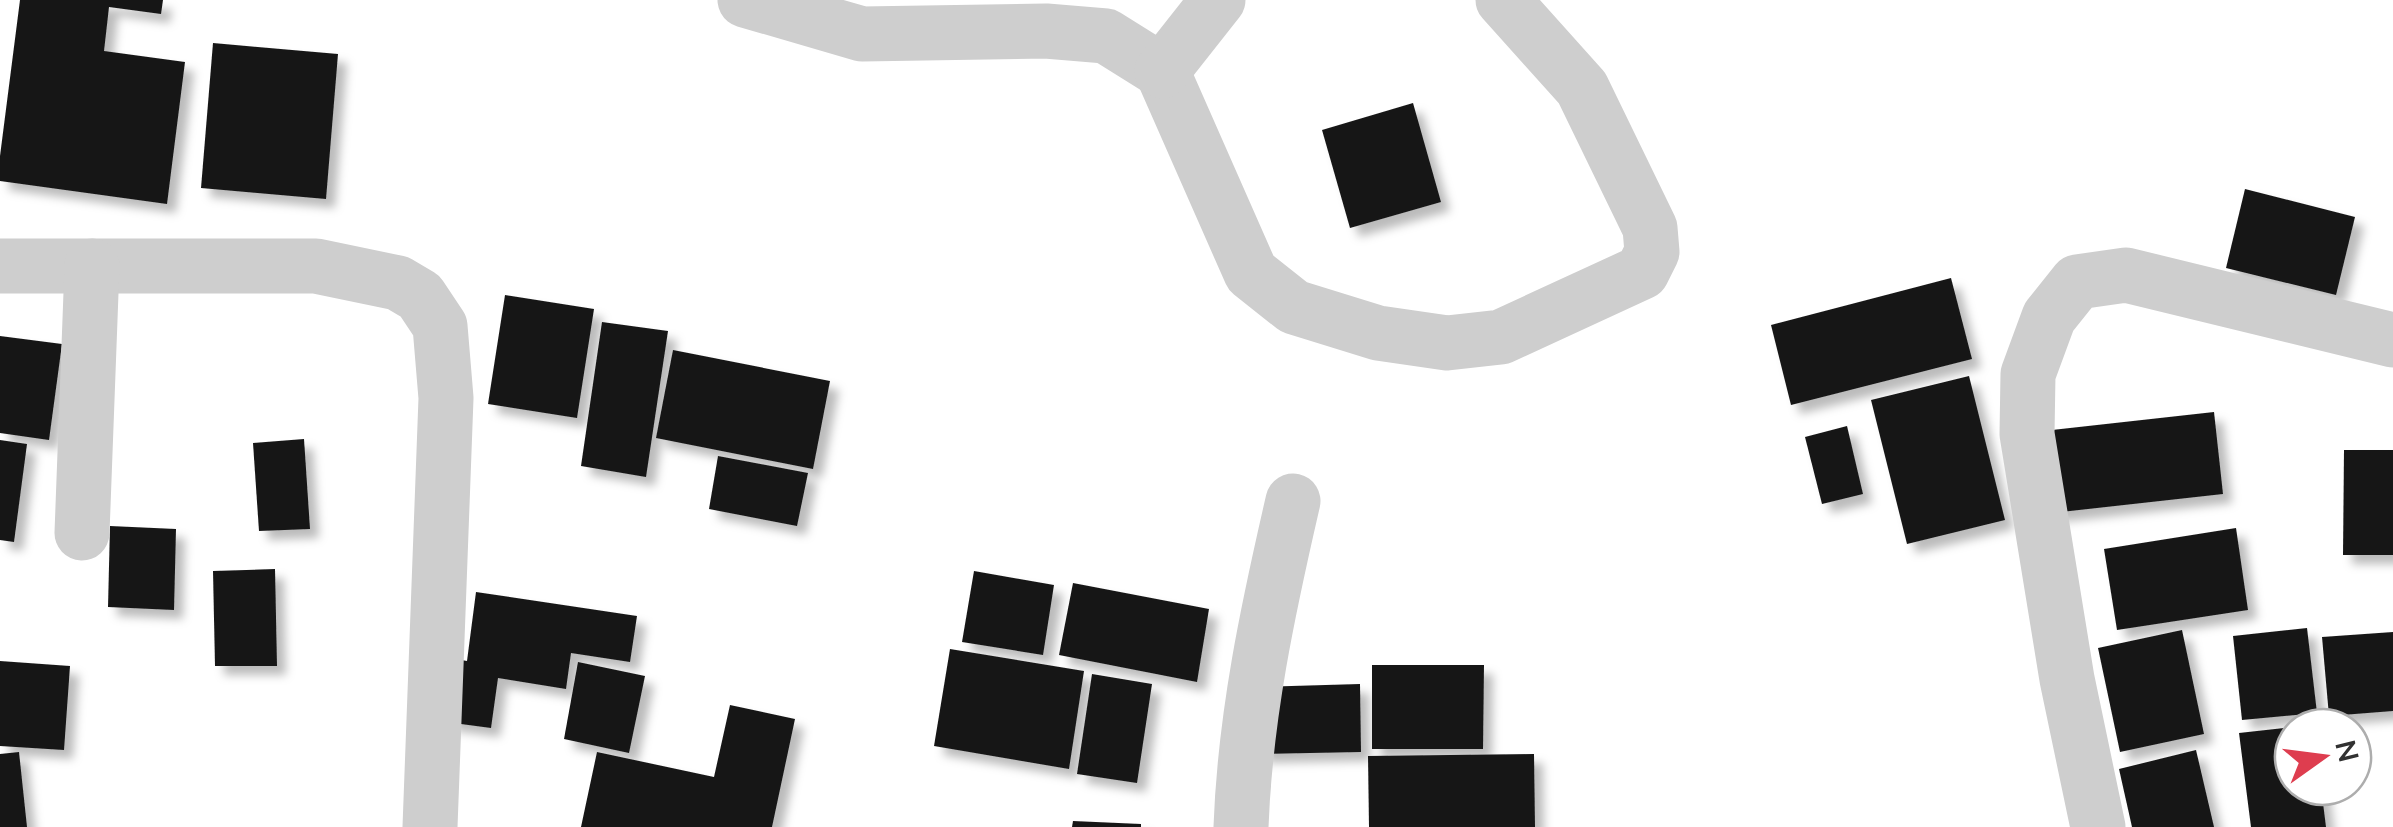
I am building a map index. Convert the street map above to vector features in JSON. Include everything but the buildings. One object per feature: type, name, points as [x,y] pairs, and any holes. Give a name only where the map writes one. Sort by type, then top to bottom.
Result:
[{"type":"street","points":[[744,0],[862,34],[1046,32],[1106,36],[1162,71],[1251,273],[1294,307],[1378,333],[1446,343],[1502,337],[1642,272],[1652,252],[1650,228],[1582,88],[1503,0]]},
{"type":"street","points":[[1162,71],[1218,0]]},
{"type":"street","points":[[0,266],[316,266],[398,283],[420,296],[440,326],[446,398],[430,827]]},
{"type":"street","points":[[82,533],[92,266]]},
{"type":"street","points":[[2098,827],[2067,678],[2027,434],[2028,374],[2050,317],[2077,282],[2126,275],[2393,340]]},
{"type":"street","points":[[1241,827],[1243,771],[1265,620],[1293,501]]}]
